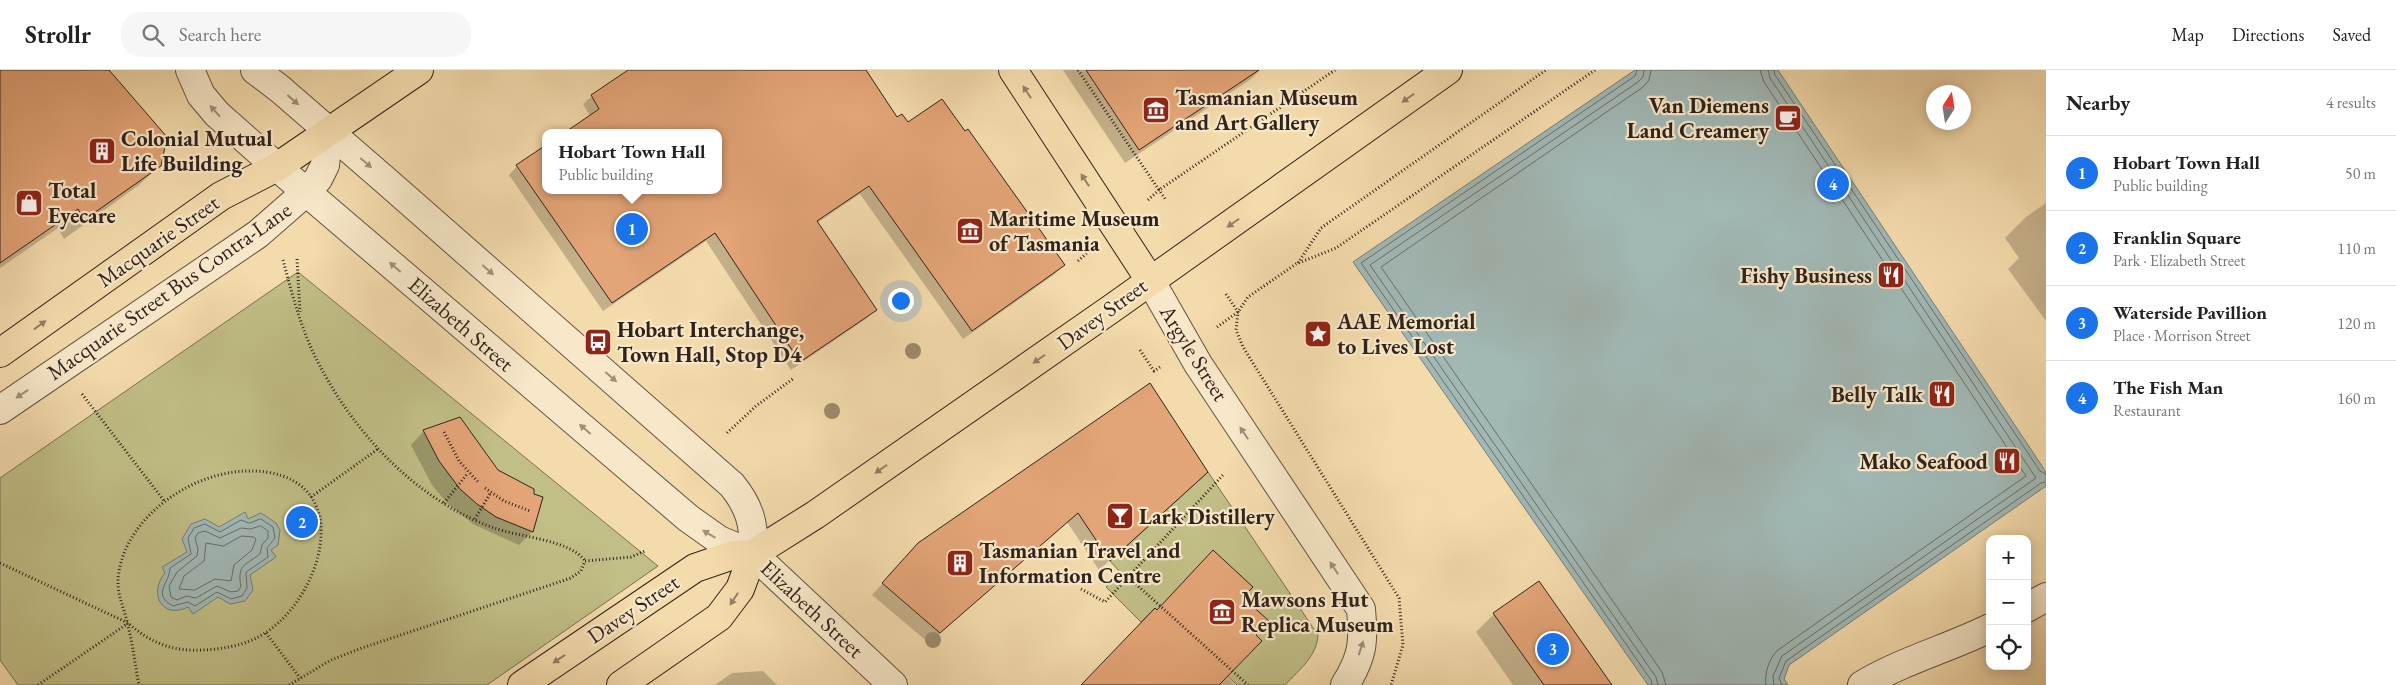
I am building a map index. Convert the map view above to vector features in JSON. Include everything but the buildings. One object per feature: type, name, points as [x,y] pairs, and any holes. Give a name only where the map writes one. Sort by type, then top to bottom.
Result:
[{"type":"main road","name":"Macquarie Street","points":[[0,353],[221,196],[277,167],[419,70]]},
{"type":"main road","name":"Argyle Street","points":[[1013,70],[1150,280]]},
{"type":"main road","name":"Davey Street","points":[[522,685],[695,568],[727,557],[753,554],[832,503],[1448,70]]},
{"type":"main road","points":[[621,685],[719,618],[740,589],[753,554]]},
{"type":"street","name":"Elizabeth Street","points":[[190,70],[201,95],[217,114],[277,167],[688,518],[719,540],[753,554],[893,685]]},
{"type":"street","name":"Elizabeth Street","points":[[255,70],[329,131],[732,485],[744,501],[752,517],[754,535],[753,554]]},
{"type":"street","name":"Macquarie Street Bus Contra-Lane","points":[[0,410],[258,234],[318,179],[325,165],[329,148],[329,131]]},
{"type":"street","name":"Argyle Street","points":[[1150,280],[1198,364],[1361,609],[1364,640],[1354,671],[1345,685]]},
{"type":"street","points":[[2031,606],[2046,597]]},
{"type":"street","points":[[1862,685],[1902,663],[1930,655],[1986,630]]},
{"type":"path","points":[[1078,70],[1166,200]]},
{"type":"path","points":[[1148,200],[1159,190],[1335,70]]},
{"type":"path","points":[[1296,264],[1321,228],[1546,70]]},
{"type":"path","points":[[1214,329],[1238,312],[1248,298],[1296,264],[1336,248],[1595,70]]},
{"type":"path","points":[[1078,261],[1089,252]]},
{"type":"path","points":[[283,259],[294,300],[312,349],[331,385],[378,449],[411,480],[444,503],[475,520],[507,532],[572,549],[586,560],[631,557],[645,552]]},
{"type":"path","points":[[297,259],[300,312]]},
{"type":"path","points":[[1226,294],[1238,312]]},
{"type":"path","points":[[1140,350],[1154,370],[1165,363]]},
{"type":"path","points":[[727,433],[756,406],[794,378]]},
{"type":"path","points":[[82,394],[165,502]]},
{"type":"path","points":[[444,432],[450,447],[468,473],[479,483]]},
{"type":"path","points":[[310,497],[378,449]]},
{"type":"path","points":[[0,562],[128,624],[142,636],[178,650],[231,647],[266,633],[298,602],[315,570],[322,534],[319,515],[310,497],[297,483],[279,474],[238,471],[200,481],[165,502],[141,526],[124,555],[119,571],[118,590],[121,607],[128,624],[139,685]]},
{"type":"path","points":[[444,503],[468,473]]},
{"type":"path","points":[[1081,589],[1105,602],[1223,476]]},
{"type":"path","points":[[485,488],[530,511]]},
{"type":"path","points":[[475,520],[491,492]]},
{"type":"path","points":[[289,685],[331,660],[362,648],[571,578],[581,570],[586,560]]},
{"type":"path","points":[[1128,577],[1248,685]]},
{"type":"path","points":[[38,685],[128,624]]},
{"type":"path","points":[[266,633],[300,678]]},
{"type":"shaded area","points":[[298,272],[658,566],[487,685],[18,685],[0,660],[0,478]]},
{"type":"shaded area","points":[[1208,472],[1318,635],[1317,643],[1311,656],[1285,685],[1237,685],[1155,608],[1141,622],[1106,587],[1121,573],[1110,561]]},
{"type":"water","points":[[1635,70],[1778,70],[2046,472],[2046,486],[1789,665],[1784,679],[1788,685],[1648,685],[1353,262]]},
{"type":"water","points":[[245,512],[248,519],[261,513],[276,523],[280,530],[278,545],[271,550],[276,557],[250,575],[253,590],[245,601],[230,604],[218,597],[193,614],[188,607],[171,610],[165,607],[160,602],[158,596],[160,581],[165,573],[162,567],[187,552],[182,539],[191,524],[205,519],[219,527]]},
{"type":"place","name":"Tasmanian Museum and Art Gallery","points":[[1156,110]]},
{"type":"place","name":"Van Diemens Land Creamery","points":[[1788,118]]},
{"type":"place","name":"Colonial Mutual Life Building","points":[[102,151]]},
{"type":"place","name":"The Fish Man","points":[[1833,184]]},
{"type":"place","name":"Total Eyecare","points":[[29,203]]},
{"type":"place","name":"Hobart Town Hall","points":[[632,229]]},
{"type":"place","name":"Maritime Museum of Tasmania","points":[[970,231]]},
{"type":"place","name":"Fishy Business","points":[[1891,275]]},
{"type":"place","name":"AAE Memorial to Lives Lost","points":[[1318,334]]},
{"type":"place","name":"Hobart Interchange, Town Hall, Stop D4","points":[[598,342]]},
{"type":"place","name":"Belly Talk","points":[[1942,394]]},
{"type":"place","name":"Mako Seafood","points":[[2007,461]]},
{"type":"place","name":"Lark Distillery","points":[[1120,516]]},
{"type":"place","name":"Franklin Square","points":[[302,522]]},
{"type":"place","name":"Tasmanian Travel and Information Centre","points":[[960,563]]},
{"type":"place","name":"Mawsons Hut Replica Museum","points":[[1222,612]]},
{"type":"place","name":"Waterside Pavillion","points":[[1553,649]]}]
